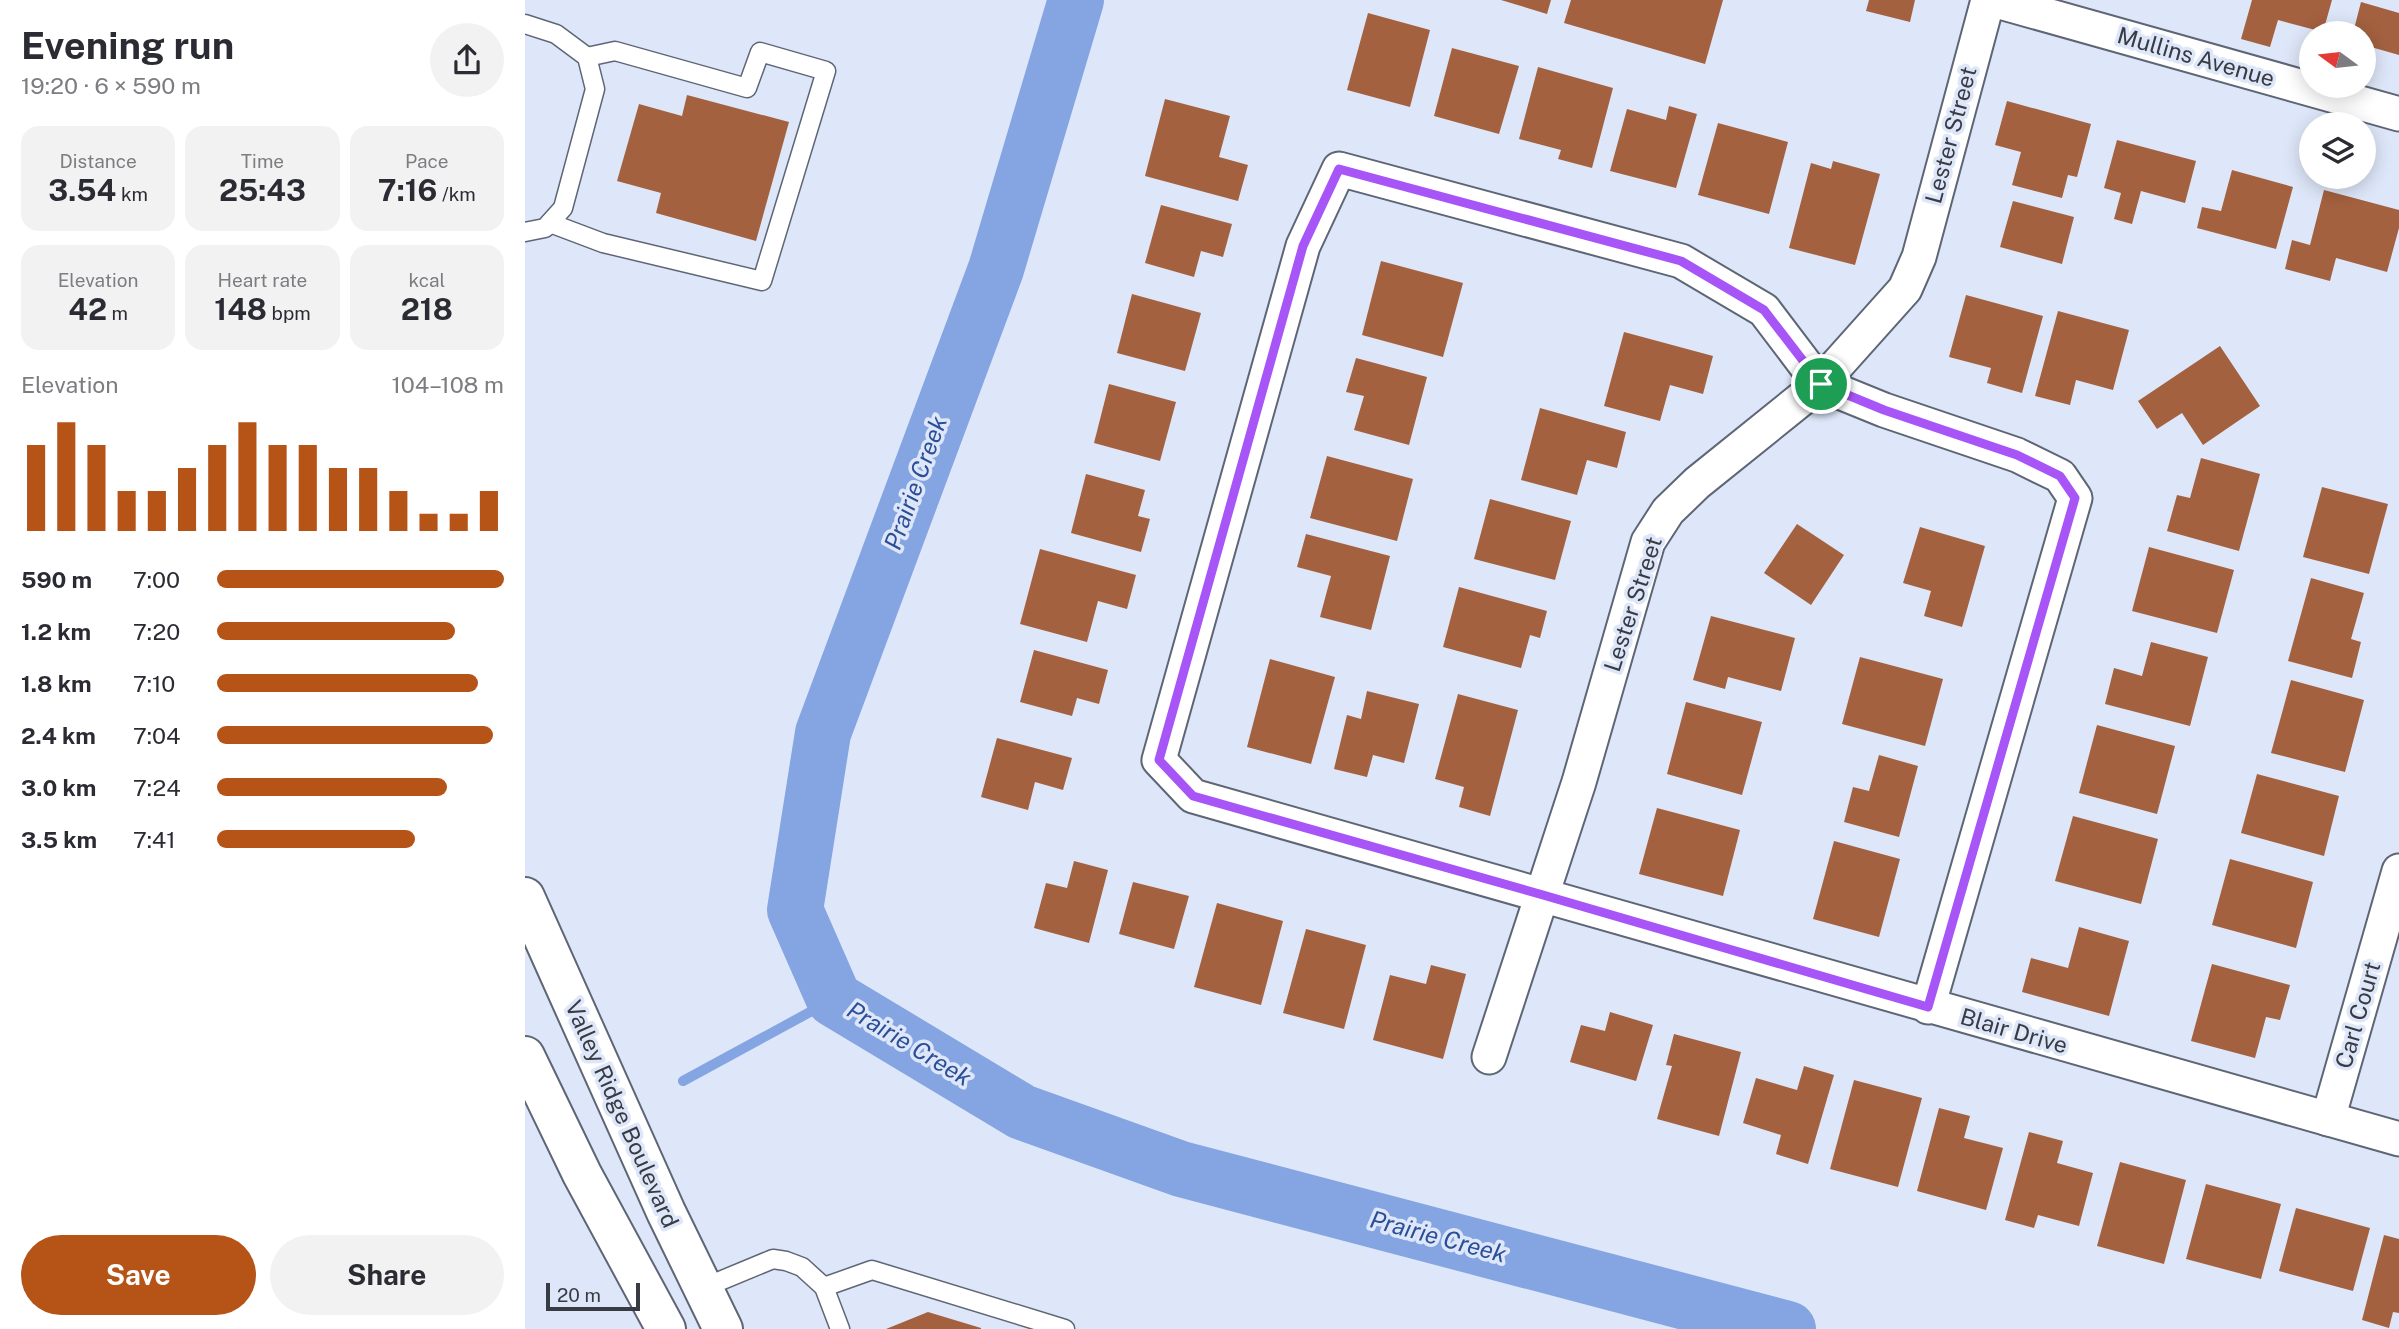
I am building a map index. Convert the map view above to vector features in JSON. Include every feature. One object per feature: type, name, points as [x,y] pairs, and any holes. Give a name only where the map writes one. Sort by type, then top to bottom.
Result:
[{"type":"main road","name":"Valley Ridge Boulevard","points":[[525,897],[666,1212],[723,1329]]},
{"type":"main road","points":[[525,1056],[582,1174],[666,1329]]},
{"type":"street","name":"Lester Street","points":[[1489,1057],[1579,782],[1649,542],[1668,511],[1697,483],[1821,384],[1905,289],[1919,257],[1987,0]]},
{"type":"street","name":"Mullins Avenue","points":[[1993,0],[2399,114]]},
{"type":"street","name":"Blair Drive","points":[[1821,384],[1764,310],[1681,261],[1339,169],[1303,246],[1159,760],[1193,796],[2399,1139]]},
{"type":"street","points":[[1821,384],[1884,410],[2017,455],[2060,476],[2075,498],[1928,1007]]},
{"type":"street","name":"Carl Court","points":[[2328,1119],[2399,871]]},
{"type":"lane","points":[[525,24],[556,34],[587,57],[595,89],[563,208],[545,228],[525,232]]},
{"type":"lane","points":[[550,223],[603,243],[762,281],[826,71],[759,52],[747,88],[615,51],[587,57]]},
{"type":"lane","points":[[703,1288],[773,1259],[786,1261],[802,1267],[824,1286],[840,1329]]},
{"type":"lane","points":[[824,1286],[871,1270],[1065,1329]]},
{"type":"building","points":[[1501,0],[1551,0],[1547,14]]},
{"type":"building","points":[[1571,0],[1723,0],[1705,64],[1564,23]]},
{"type":"building","points":[[1869,0],[1915,0],[1910,22],[1866,11]]},
{"type":"building","points":[[2252,0],[2332,0],[2326,21],[2299,21],[2299,26],[2278,20],[2270,47],[2241,39]]},
{"type":"building","points":[[2361,2],[2399,13],[2399,55],[2377,49],[2377,21],[2356,21]]},
{"type":"building","points":[[1368,13],[1430,30],[1410,107],[1347,90]]},
{"type":"building","points":[[1452,48],[1519,66],[1499,134],[1434,116]]},
{"type":"building","points":[[1538,67],[1613,88],[1592,168],[1558,159],[1561,150],[1519,139]]},
{"type":"building","points":[[687,95],[789,122],[756,241],[656,213],[661,193],[617,181],[639,104],[682,116]]},
{"type":"building","points":[[1165,99],[1230,116],[1219,157],[1248,165],[1238,201],[1145,176]]},
{"type":"building","points":[[2007,101],[2091,124],[2077,177],[2068,175],[2062,198],[2012,185],[2021,152],[1995,145]]},
{"type":"building","points":[[1669,106],[1697,114],[1676,188],[1610,171],[1627,109],[1666,120]]},
{"type":"building","points":[[1718,123],[1788,142],[1769,214],[1698,195]]},
{"type":"building","points":[[2117,140],[2196,161],[2185,203],[2141,191],[2132,224],[2114,219],[2121,193],[2104,188]]},
{"type":"building","points":[[1833,161],[1880,174],[1855,265],[1789,248],[1811,163],[1831,169]]},
{"type":"building","points":[[2232,170],[2293,187],[2276,249],[2197,228],[2202,207],[2221,211]]},
{"type":"building","points":[[2324,190],[2399,210],[2399,228],[2387,272],[2336,258],[2330,281],[2285,269],[2292,240],[2310,245]]},
{"type":"building","points":[[2013,201],[2074,217],[2062,264],[2000,247]]},
{"type":"building","points":[[1161,205],[1232,224],[1223,257],[1201,251],[1194,277],[1145,263]]},
{"type":"building","points":[[1381,261],[1463,283],[1443,357],[1362,335]]},
{"type":"building","points":[[1132,294],[1201,313],[1185,371],[1117,353]]},
{"type":"building","points":[[1966,295],[2043,316],[2022,393],[1987,383],[1991,368],[1949,357]]},
{"type":"building","points":[[2058,311],[2129,330],[2113,390],[2076,380],[2070,405],[2035,396]]},
{"type":"building","points":[[1624,332],[1713,356],[1703,394],[1670,385],[1660,421],[1604,406]]},
{"type":"building","points":[[2220,346],[2260,406],[2203,445],[2182,413],[2157,429],[2138,401]]},
{"type":"building","points":[[1356,358],[1427,377],[1409,445],[1354,430],[1364,396],[1346,392]]},
{"type":"building","points":[[1109,384],[1176,402],[1160,461],[1094,443]]},
{"type":"building","points":[[1540,408],[1626,432],[1617,468],[1587,460],[1577,495],[1521,480]]},
{"type":"building","points":[[1327,456],[1413,479],[1397,541],[1310,518]]},
{"type":"building","points":[[2201,458],[2260,474],[2239,551],[2167,531],[2177,495],[2190,498]]},
{"type":"building","points":[[1086,474],[1145,490],[1138,516],[1150,519],[1141,552],[1071,533]]},
{"type":"building","points":[[2322,487],[2388,504],[2369,574],[2303,557]]},
{"type":"building","points":[[1490,499],[1571,521],[1555,580],[1474,559]]},
{"type":"building","points":[[1797,524],[1844,555],[1811,605],[1764,573]]},
{"type":"building","points":[[1920,527],[1985,546],[1962,627],[1924,616],[1931,591],[1903,583]]},
{"type":"building","points":[[1306,534],[1390,556],[1371,630],[1320,617],[1331,576],[1297,567]]},
{"type":"building","points":[[2149,547],[2234,570],[2217,633],[2132,611]]},
{"type":"building","points":[[1040,549],[1136,575],[1127,609],[1098,601],[1087,642],[1020,624]]},
{"type":"building","points":[[2311,578],[2364,593],[2351,639],[2361,642],[2352,678],[2288,661]]},
{"type":"building","points":[[1459,587],[1547,611],[1540,638],[1530,635],[1521,668],[1443,647]]},
{"type":"building","points":[[1711,616],[1795,638],[1781,691],[1728,677],[1725,689],[1693,680]]},
{"type":"building","points":[[2151,642],[2208,657],[2190,726],[2105,704],[2114,668],[2142,676]]},
{"type":"building","points":[[1034,650],[1108,670],[1099,704],[1077,698],[1072,716],[1020,702]]},
{"type":"building","points":[[1860,657],[1943,679],[1925,746],[1842,724]]},
{"type":"building","points":[[1270,659],[1335,677],[1311,764],[1247,747]]},
{"type":"building","points":[[2291,680],[2364,700],[2345,772],[2271,753]]},
{"type":"building","points":[[1367,691],[1419,704],[1404,763],[1373,755],[1367,777],[1334,769],[1347,715],[1361,719]]},
{"type":"building","points":[[1458,694],[1518,710],[1490,816],[1459,807],[1464,787],[1435,779]]},
{"type":"building","points":[[1686,702],[1762,722],[1742,795],[1667,774]]},
{"type":"building","points":[[2097,725],[2175,746],[2157,814],[2079,793]]},
{"type":"building","points":[[997,738],[1072,758],[1063,790],[1035,782],[1028,810],[981,797]]},
{"type":"building","points":[[1879,755],[1918,766],[1899,837],[1844,822],[1853,787],[1869,791]]},
{"type":"building","points":[[2257,774],[2339,796],[2324,856],[2241,833]]},
{"type":"building","points":[[1657,808],[1740,830],[1723,896],[1639,874]]},
{"type":"building","points":[[2073,816],[2158,839],[2141,904],[2055,881]]},
{"type":"building","points":[[1834,841],[1900,859],[1879,937],[1813,919]]},
{"type":"building","points":[[2230,859],[2313,882],[2296,948],[2212,925]]},
{"type":"building","points":[[1074,861],[1108,870],[1089,943],[1034,928],[1046,883],[1067,888]]},
{"type":"building","points":[[1133,882],[1189,896],[1174,949],[1119,934]]},
{"type":"building","points":[[1217,903],[1283,921],[1261,1005],[1194,987]]},
{"type":"building","points":[[2079,927],[2129,941],[2109,1016],[2022,992],[2031,958],[2068,968]]},
{"type":"building","points":[[1306,929],[1366,945],[1344,1029],[1283,1013]]},
{"type":"building","points":[[2212,964],[2290,985],[2280,1020],[2266,1017],[2255,1058],[2191,1041]]},
{"type":"building","points":[[1431,965],[1466,974],[1443,1059],[1373,1040],[1390,975],[1426,984]]},
{"type":"building","points":[[1610,1012],[1653,1025],[1636,1081],[1570,1062],[1581,1025],[1605,1031]]},
{"type":"building","points":[[1674,1034],[1741,1052],[1719,1136],[1657,1119],[1672,1066],[1666,1065]]},
{"type":"building","points":[[1804,1066],[1834,1075],[1808,1164],[1776,1154],[1781,1135],[1743,1123],[1756,1078],[1797,1090]]},
{"type":"building","points":[[1854,1080],[1922,1098],[1898,1187],[1830,1169]]},
{"type":"building","points":[[1939,1108],[1970,1116],[1964,1138],[2003,1148],[1986,1210],[1917,1191]]},
{"type":"building","points":[[2029,1132],[2063,1141],[2057,1163],[2093,1173],[2079,1226],[2038,1215],[2034,1228],[2005,1220]]},
{"type":"building","points":[[2120,1162],[2186,1180],[2164,1264],[2097,1246]]},
{"type":"building","points":[[2206,1184],[2281,1204],[2261,1279],[2186,1259]]},
{"type":"building","points":[[2296,1208],[2370,1228],[2353,1291],[2279,1271]]},
{"type":"building","points":[[2384,1235],[2399,1239],[2399,1313],[2393,1312],[2389,1328],[2362,1320]]},
{"type":"building","points":[[928,1312],[981,1328],[981,1329],[886,1329]]},
{"type":"waterway","name":"Prairie Creek","points":[[1076,0],[996,269],[823,733],[795,910],[834,999],[1022,1112],[1181,1169],[1788,1329]]},
{"type":"waterway","points":[[683,1081],[834,999]]},
{"type":"route","points":[[1339,169],[1681,261],[1764,310],[1821,384],[1884,410],[2017,455],[2060,476],[2075,498],[1928,1007],[1193,796],[1159,760],[1303,246],[1339,169]]}]
